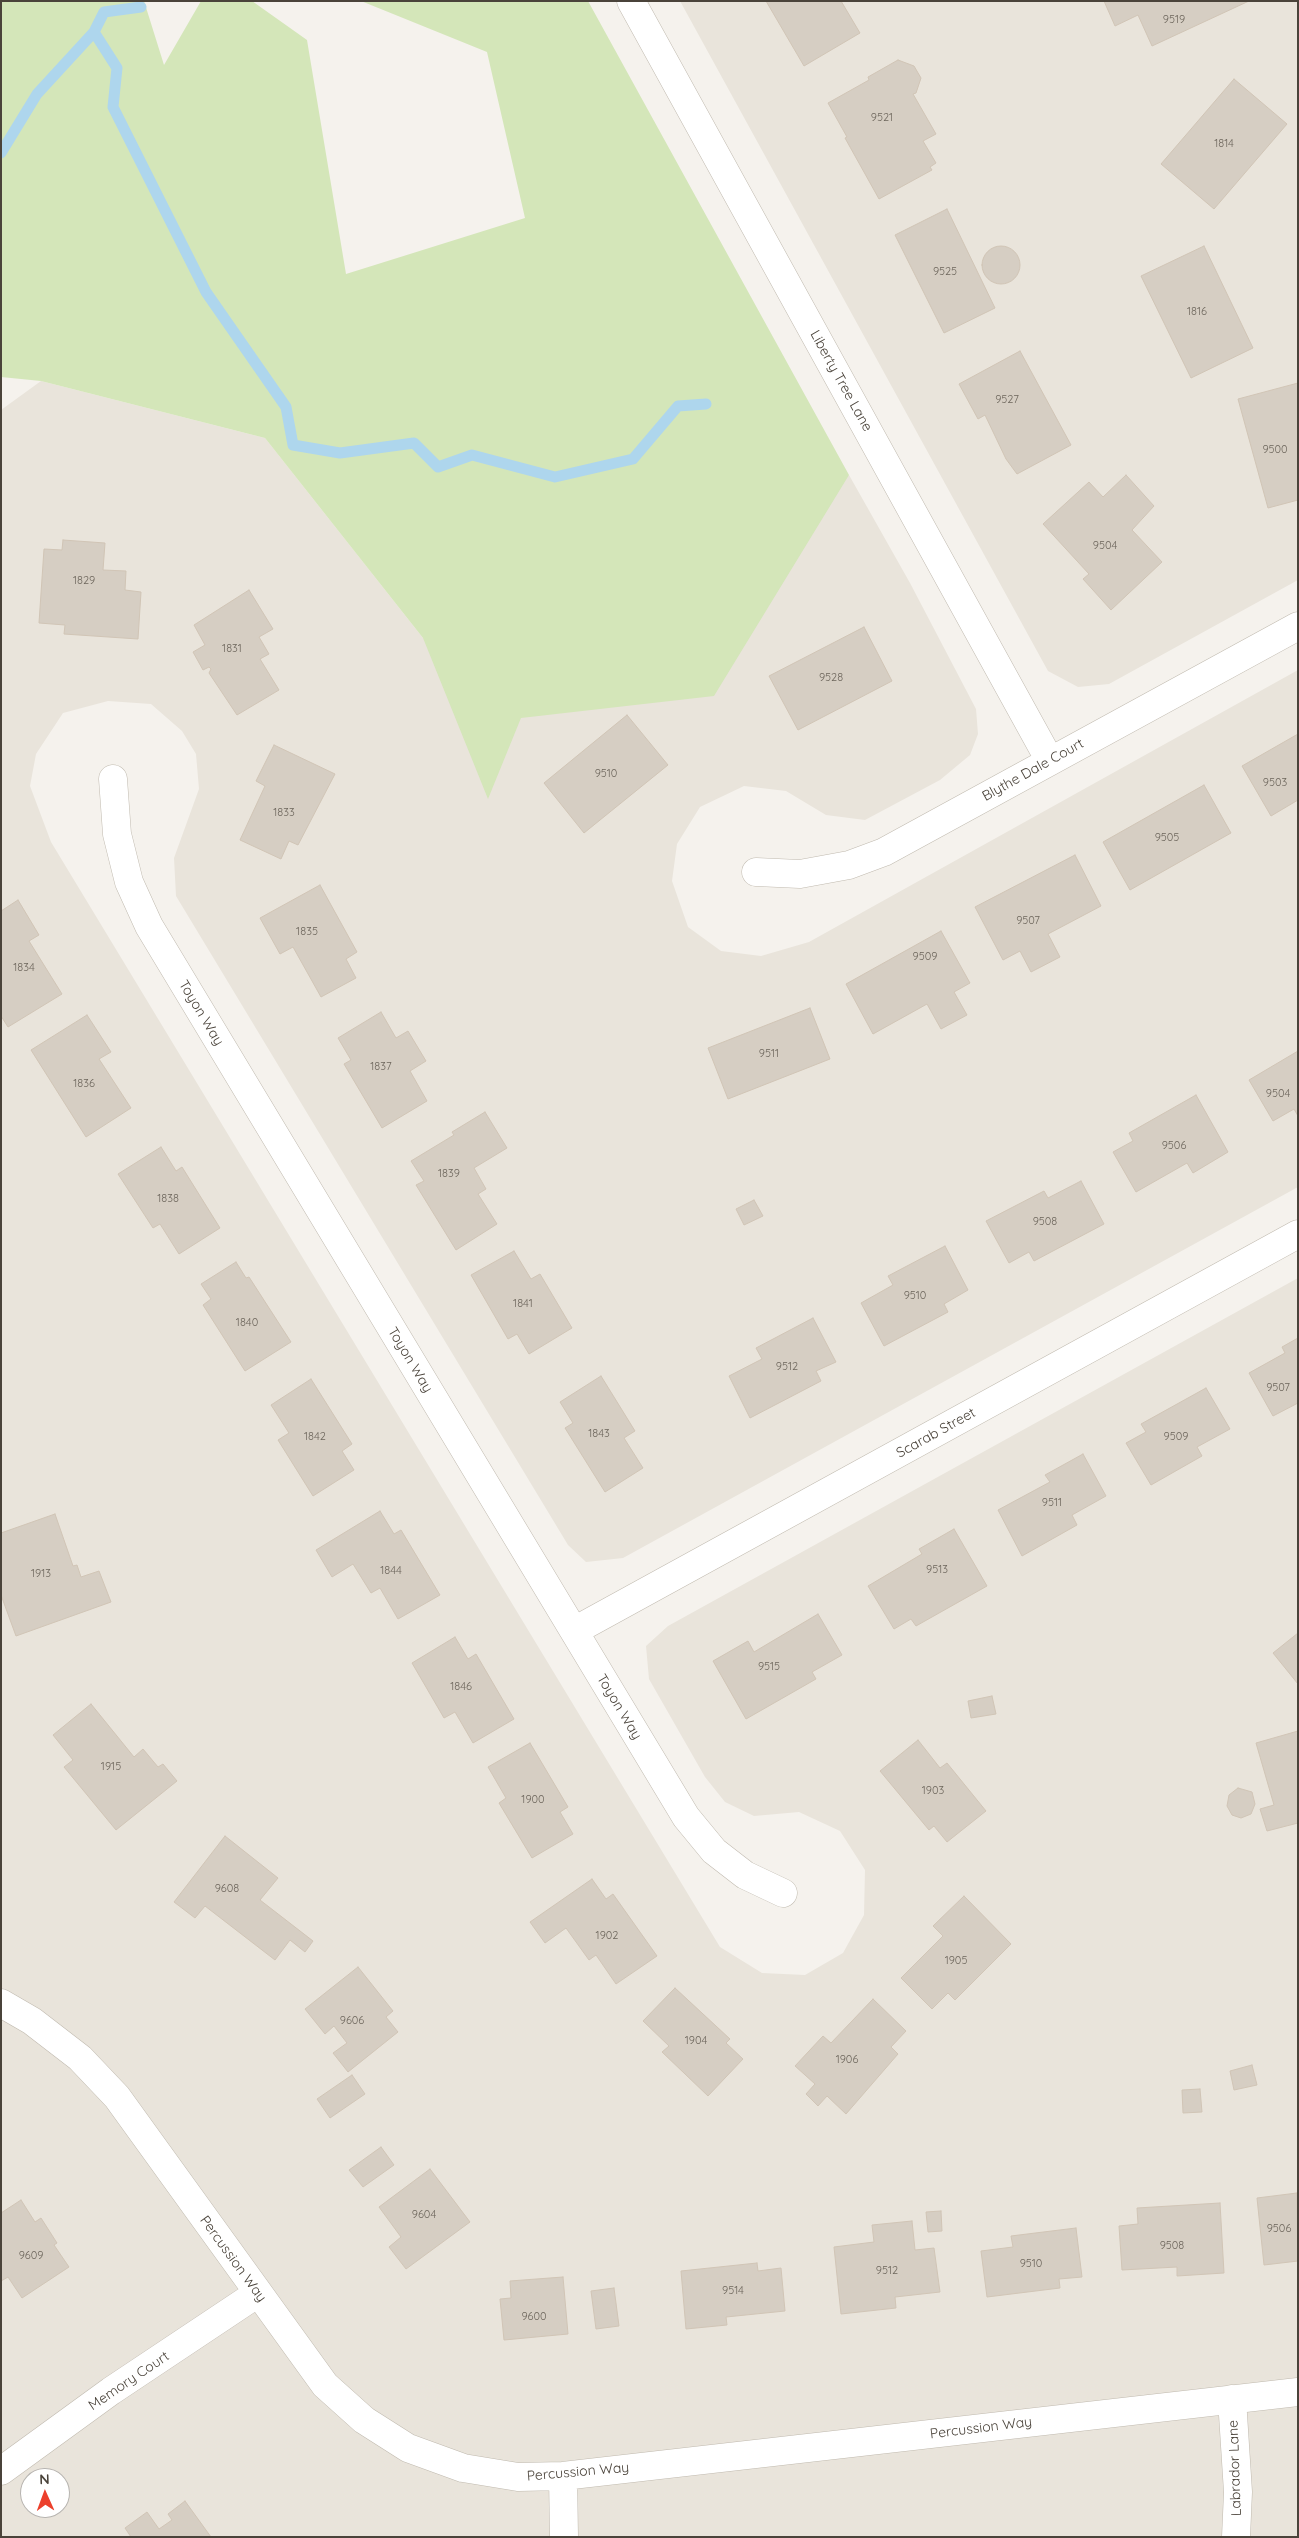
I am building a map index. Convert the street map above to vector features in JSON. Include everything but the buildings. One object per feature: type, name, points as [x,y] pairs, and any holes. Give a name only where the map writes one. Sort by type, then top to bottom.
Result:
[{"type":"street","name":"Liberty Tree Lane","points":[[631,1],[1050,761]]},
{"type":"street","name":"Blythe Dale Court","points":[[756,872],[800,874],[849,866],[884,852],[1298,626]]},
{"type":"street","name":"Toyon Way","points":[[113,779],[117,834],[129,882],[149,926],[686,1817],[722,1857],[745,1875],[783,1893]]},
{"type":"street","name":"Scarab Street","points":[[574,1631],[1298,1234]]},
{"type":"street","name":"Percussion Way","points":[[1,2003],[32,2020],[80,2058],[117,2097],[325,2384],[364,2420],[408,2448],[463,2468],[518,2477],[563,2476],[1298,2392]]},
{"type":"street","name":"Memory Court","points":[[1,2471],[111,2391],[258,2293]]},
{"type":"street","name":"Labrador Lane","points":[[1232,2399],[1238,2492],[1236,2537]]},
{"type":"street","points":[[563,2476],[564,2537]]},
{"type":"shaded area","points":[[680,1],[1298,1],[1298,580],[1109,684],[1078,687],[1048,671]]},
{"type":"shaded area","points":[[41,381],[265,438],[423,638],[849,475],[910,583],[976,709],[978,734],[970,755],[940,780],[865,820],[826,815],[786,791],[744,786],[700,807],[677,844],[672,881],[688,927],[721,951],[761,956],[809,942],[1298,670],[1298,1187],[623,1558],[586,1562],[568,1545],[176,896],[174,858],[199,789],[196,754],[182,731],[151,704],[108,701],[63,713],[36,754],[30,786],[51,842],[720,1947],[762,1973],[805,1975],[843,1953],[864,1915],[865,1870],[840,1831],[799,1812],[754,1816],[725,1802],[705,1777],[649,1679],[646,1646],[668,1626],[1298,1278],[1298,2537],[1,2537],[1,410]]},
{"type":"green space","points":[[1,1],[144,1],[164,65],[201,1],[252,1],[307,40],[346,274],[525,218],[487,52],[361,1],[588,1],[849,475],[714,696],[521,718],[488,799],[423,638],[265,438],[41,381],[1,377]]},
{"type":"waterway","points":[[1,153],[37,94],[94,32],[104,12],[141,7]]},
{"type":"waterway","points":[[94,32],[117,68],[113,107],[206,292],[286,407],[293,445],[340,453],[414,443],[438,467],[472,455],[555,477],[633,459],[678,406],[706,404]]}]
